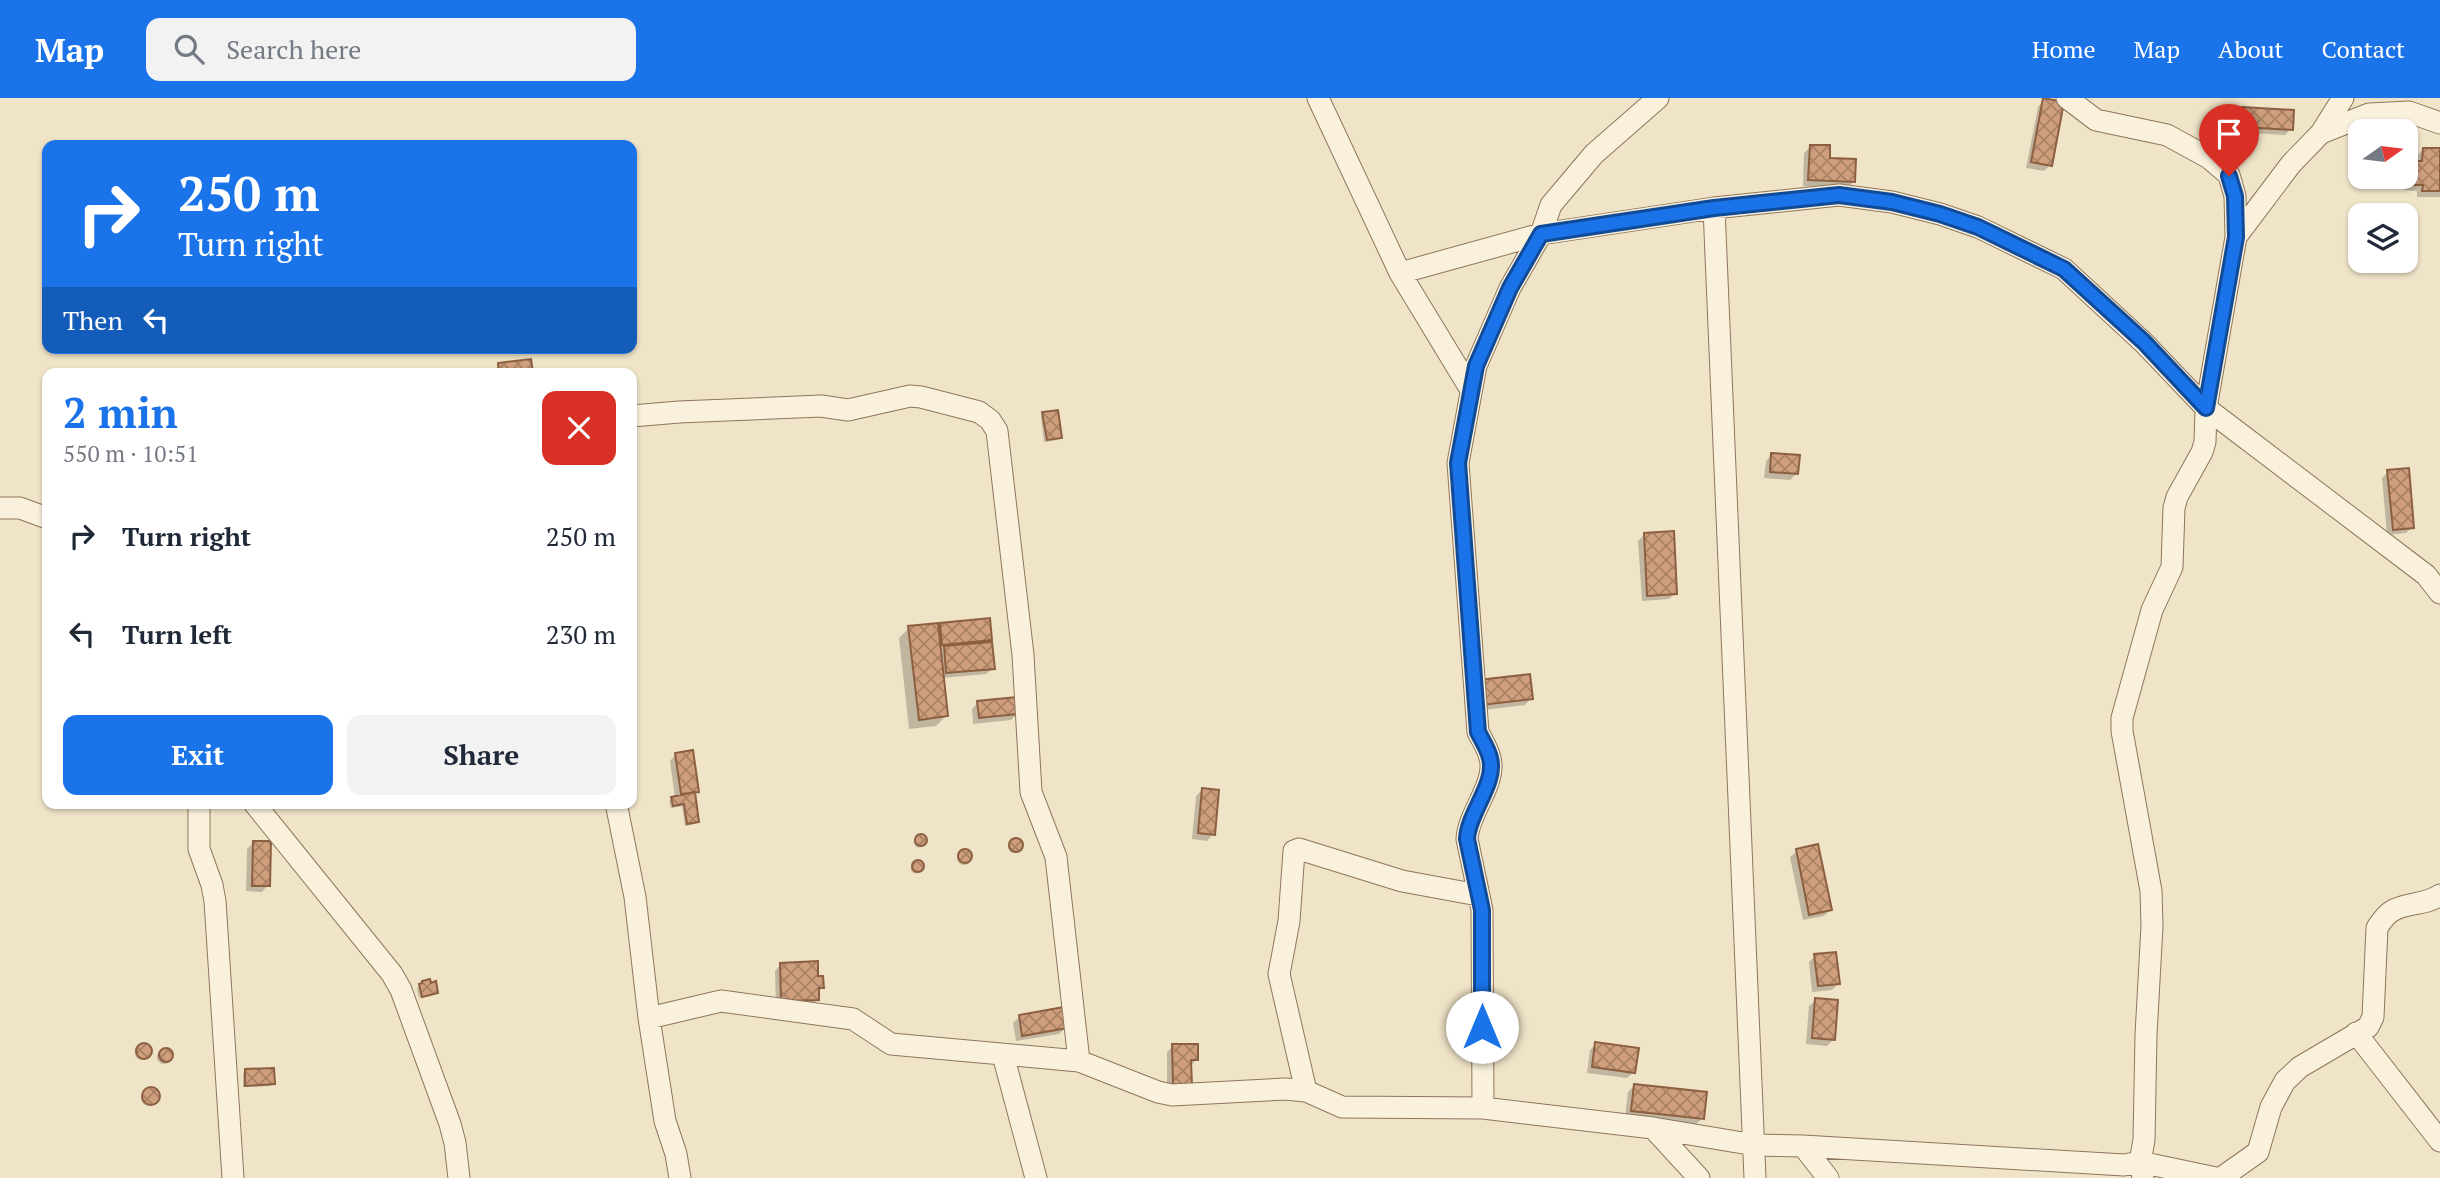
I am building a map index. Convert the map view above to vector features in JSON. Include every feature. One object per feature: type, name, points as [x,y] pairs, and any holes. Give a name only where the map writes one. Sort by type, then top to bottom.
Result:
[{"type":"street","points":[[1483,1108],[1482,910],[1467,839],[1468,828],[1491,772],[1490,758],[1478,732],[1458,463],[1476,366],[1510,288],[1541,234],[1551,205],[1594,154],[1658,98]]},
{"type":"street","points":[[2067,98],[2096,120],[2167,135],[2209,158],[2229,176],[2235,196],[2236,237],[2206,408],[2205,442],[2177,497],[2174,508],[2172,567],[2152,610],[2122,718],[2122,731],[2151,891],[2152,926],[2142,1170]]},
{"type":"street","points":[[2236,237],[2291,164],[2321,133],[2343,98]]},
{"type":"street","points":[[1319,99],[1399,273],[1471,390]]},
{"type":"street","points":[[2321,133],[2370,114],[2409,113],[2440,123]]},
{"type":"street","points":[[1399,273],[1541,234],[1714,208],[1839,195],[1892,202],[1940,214],[1978,227],[2064,269],[2144,342],[2206,408],[2426,575],[2440,593]]},
{"type":"street","points":[[1714,208],[1755,1178]]},
{"type":"street","points":[[637,416],[821,406],[848,410],[910,396],[979,411],[997,430],[1023,656],[1031,792],[1056,857],[1079,1061]]},
{"type":"street","points":[[0,508],[20,508],[42,516]]},
{"type":"street","points":[[199,809],[199,849],[215,901],[233,1178]]},
{"type":"street","points":[[259,809],[392,974],[401,990],[450,1124],[455,1143],[458,1178]]},
{"type":"street","points":[[617,809],[635,897],[649,1018],[665,1121],[676,1154],[680,1178]]},
{"type":"street","points":[[1306,1091],[1279,974],[1289,921],[1294,851],[1298,849],[1402,881],[1478,895]]},
{"type":"street","points":[[649,1018],[730,1001],[853,1019],[891,1044],[903,1047],[1079,1061],[1172,1095],[1306,1091],[1342,1107],[1483,1108],[1653,1128],[1755,1146],[1803,1146],[2124,1165],[2142,1170],[2218,1178],[2258,1152],[2271,1107],[2285,1081],[2300,1067],[2368,1027],[2373,1017],[2377,928],[2393,909],[2431,902],[2440,895]]},
{"type":"street","points":[[2356,1033],[2440,1140]]},
{"type":"street","points":[[1003,1055],[1036,1178]]},
{"type":"street","points":[[1653,1128],[1699,1178]]},
{"type":"street","points":[[1803,1146],[1828,1178]]},
{"type":"building","points":[[2043,98],[2064,102],[2052,166],[2031,162]]},
{"type":"building","points":[[2242,107],[2294,110],[2293,130],[2241,127]]},
{"type":"building","points":[[1810,145],[1830,145],[1830,158],[1856,159],[1855,182],[1808,180]]},
{"type":"building","points":[[2423,148],[2440,148],[2440,191],[2422,191],[2423,185],[2418,185],[2418,161],[2422,161]]},
{"type":"building","points":[[531,359],[532,368],[498,368],[498,363]]},
{"type":"building","points":[[1058,410],[1062,438],[1047,440],[1042,412]]},
{"type":"building","points":[[1771,453],[1800,455],[1798,474],[1770,472]]},
{"type":"building","points":[[2409,468],[2414,528],[2393,530],[2387,470]]},
{"type":"building","points":[[1674,531],[1677,594],[1647,596],[1644,533]]},
{"type":"building","points":[[990,618],[992,640],[942,645],[940,623]]},
{"type":"building","points":[[938,623],[948,716],[919,720],[908,626]]},
{"type":"building","points":[[992,642],[995,669],[946,673],[944,646]]},
{"type":"building","points":[[1530,674],[1533,699],[1482,705],[1479,680]]},
{"type":"building","points":[[1017,697],[1019,714],[979,718],[977,701]]},
{"type":"building","points":[[693,750],[699,792],[681,794],[675,753]]},
{"type":"building","points":[[1202,788],[1219,790],[1215,835],[1198,833]]},
{"type":"building","points":[[695,792],[699,822],[687,824],[684,804],[673,806],[671,797]]},
{"type":"building","points":[[916,835],[926,835],[926,845],[916,845]]},
{"type":"building","points":[[1016,838],[1021,840],[1021,850],[1016,852],[1011,850],[1009,845],[1011,840]]},
{"type":"building","points":[[253,841],[271,841],[270,886],[252,886]]},
{"type":"building","points":[[1818,844],[1832,910],[1809,915],[1796,849]]},
{"type":"building","points":[[962,849],[968,849],[972,856],[968,863],[962,863],[958,859],[958,853]]},
{"type":"building","points":[[918,860],[924,866],[918,872],[912,866]]},
{"type":"building","points":[[1836,952],[1840,984],[1818,986],[1814,954]]},
{"type":"building","points":[[818,961],[818,976],[823,976],[824,988],[819,988],[819,1000],[781,1001],[780,963]]},
{"type":"building","points":[[430,979],[431,983],[436,981],[438,993],[422,997],[419,984]]},
{"type":"building","points":[[1815,998],[1838,1000],[1835,1040],[1812,1038]]},
{"type":"building","points":[[1064,1007],[1068,1028],[1022,1036],[1019,1015]]},
{"type":"building","points":[[1595,1042],[1639,1048],[1635,1073],[1592,1067]]},
{"type":"building","points":[[144,1043],[150,1045],[150,1057],[144,1059],[138,1057],[136,1051],[138,1045]]},
{"type":"building","points":[[1172,1044],[1198,1044],[1198,1060],[1191,1060],[1192,1086],[1173,1086]]},
{"type":"building","points":[[163,1048],[169,1048],[173,1055],[169,1062],[163,1062],[159,1058],[159,1052]]},
{"type":"building","points":[[274,1068],[275,1084],[245,1086],[245,1069]]},
{"type":"building","points":[[1634,1084],[1707,1092],[1704,1119],[1631,1111]]},
{"type":"building","points":[[151,1087],[157,1090],[160,1096],[157,1102],[151,1105],[145,1102],[142,1096],[145,1090]]},
{"type":"route","points":[[1482,1027],[1482,910],[1467,839],[1468,828],[1491,772],[1490,758],[1478,732],[1458,463],[1476,366],[1510,288],[1541,234],[1714,208],[1839,195],[1892,202],[1940,214],[1978,227],[2064,269],[2144,342],[2206,408],[2236,237],[2235,196],[2229,176]]}]
